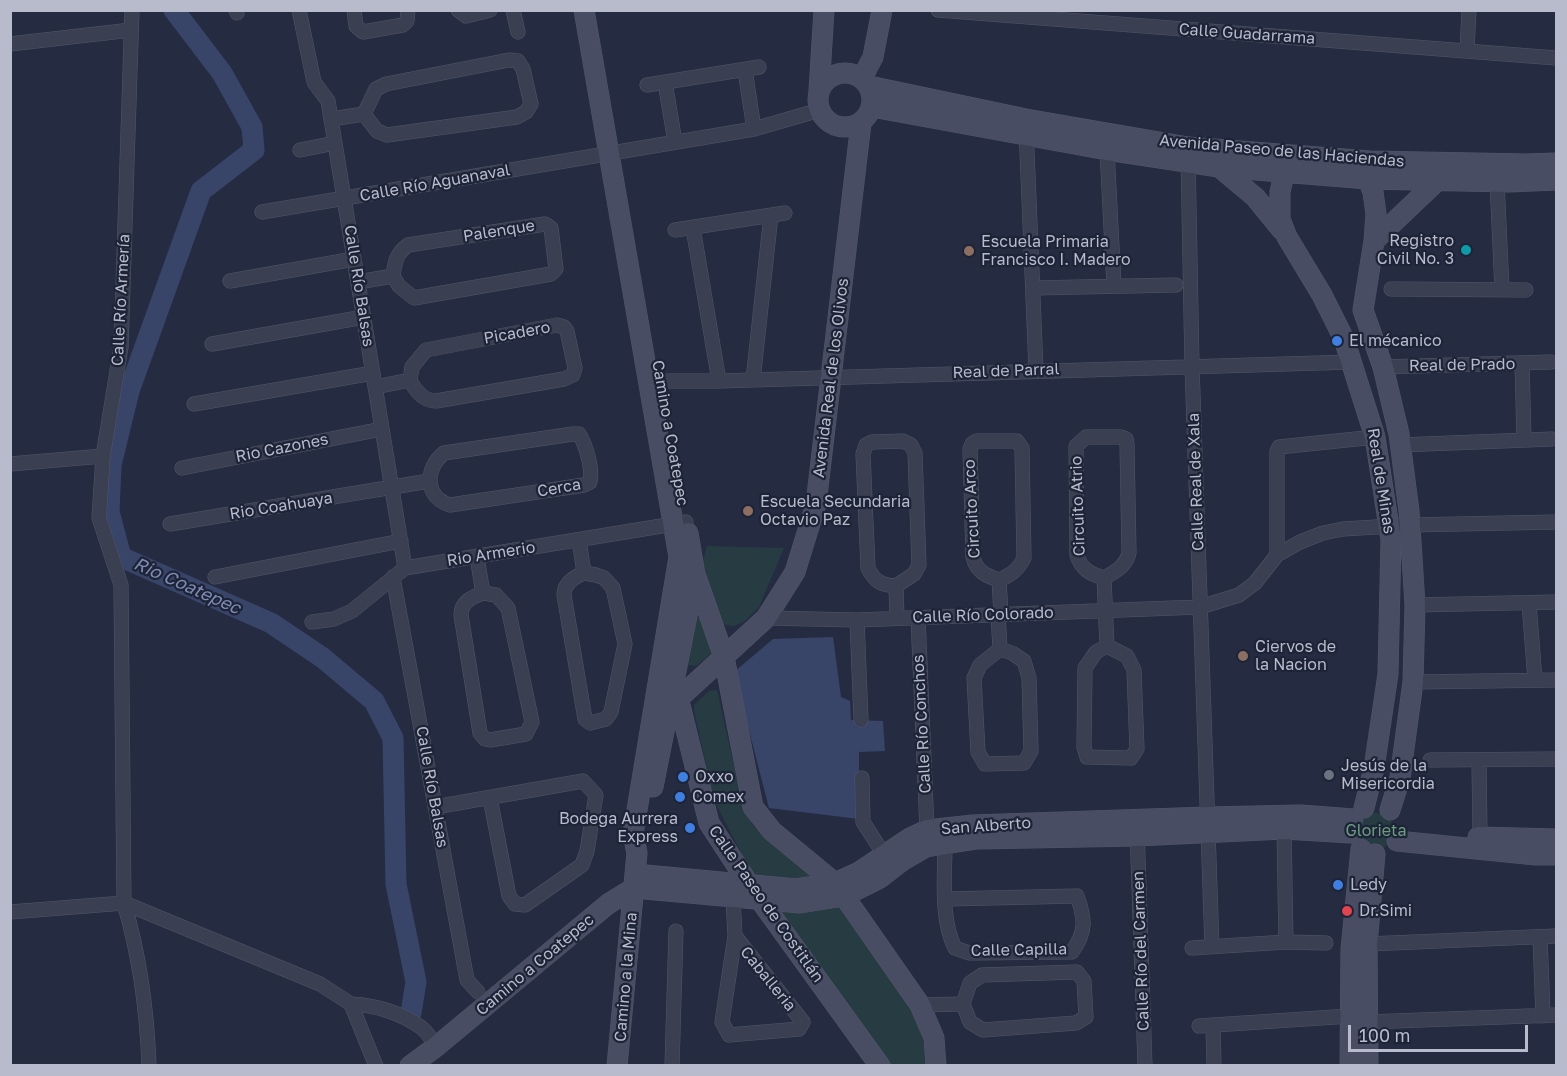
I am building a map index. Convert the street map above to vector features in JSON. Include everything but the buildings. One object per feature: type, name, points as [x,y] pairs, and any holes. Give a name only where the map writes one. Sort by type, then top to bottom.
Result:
[{"type":"street","name":"Calle Río Armería","points":[[132,10],[121,347],[104,456],[99,518],[121,585],[124,903],[142,977],[149,1065]]},
{"type":"street","name":"Calle Río Balsas","points":[[299,10],[314,82],[328,101],[405,568]]},
{"type":"street","points":[[354,10],[356,26],[363,32],[403,25],[407,21],[408,10]]},
{"type":"street","points":[[458,10],[466,16],[490,10]]},
{"type":"street","points":[[513,10],[518,32]]},
{"type":"street","name":"Camino a Coatepec","points":[[584,10],[661,381],[680,522],[680,556],[662,660],[669,700]]},
{"type":"street","name":"Camino a Coatepec","points":[[410,1065],[437,1046],[634,881],[637,853],[643,838],[695,575],[680,522],[614,153],[596,10]]},
{"type":"street","points":[[819,100],[823,83],[837,73],[854,74],[866,82],[872,93],[866,115],[852,127],[835,125],[827,120],[819,100],[824,10]]},
{"type":"street","points":[[866,82],[882,10]]},
{"type":"street","name":"Calle Guadarrama","points":[[938,10],[1557,58]]},
{"type":"street","points":[[1467,51],[1469,10]]},
{"type":"street","points":[[10,44],[131,30]]},
{"type":"street","points":[[509,60],[518,61],[523,69],[531,104],[526,112],[517,117],[387,135],[377,131],[364,114],[376,89],[386,84],[509,60]]},
{"type":"street","points":[[647,86],[759,67]]},
{"type":"street","points":[[745,70],[754,129]]},
{"type":"street","points":[[665,82],[675,142]]},
{"type":"street","name":"Avenida Paseo de las Haciendas","points":[[866,82],[1107,150],[1188,154],[1369,170],[1436,182],[1557,180]]},
{"type":"street","name":"Calle Río Aguanaval","points":[[262,212],[754,129],[819,100]]},
{"type":"street","points":[[331,118],[364,114]]},
{"type":"street","name":"Avenida Paseo de las Haciendas","points":[[866,115],[1027,128],[1188,154],[1219,167],[1287,164]]},
{"type":"street","name":"Avenida Real de los Olivos","points":[[669,700],[724,657],[766,618],[795,572],[816,504],[866,115]]},
{"type":"street","points":[[1027,128],[1036,370]]},
{"type":"street","points":[[300,150],[335,143]]},
{"type":"street","points":[[1107,150],[1114,286]]},
{"type":"street","name":"Calle Real de Xala","points":[[1188,154],[1192,366],[1212,946]]},
{"type":"street","name":"Avenida Paseo de las Haciendas","points":[[1369,170],[1557,163]]},
{"type":"street","name":"Real de Minas","points":[[1287,164],[1280,192],[1280,219],[1287,237],[1322,295],[1344,339],[1375,437],[1388,527],[1391,578],[1388,674],[1374,768],[1361,833]]},
{"type":"street","points":[[1219,167],[1255,197],[1287,237]]},
{"type":"street","name":"Real de Minas","points":[[1369,170],[1376,214],[1363,310],[1383,367],[1400,445],[1415,605],[1413,682],[1400,778],[1390,810]]},
{"type":"street","points":[[1497,181],[1502,290]]},
{"type":"street","points":[[1374,241],[1436,182]]},
{"type":"street","points":[[675,230],[778,214],[753,380]]},
{"type":"street","name":"Palenque","points":[[545,224],[551,228],[556,269],[551,274],[414,298],[399,286],[393,276],[395,261],[400,251],[408,245],[545,224]]},
{"type":"street","points":[[693,228],[719,381]]},
{"type":"street","points":[[230,281],[354,259]]},
{"type":"street","points":[[358,282],[393,276]]},
{"type":"street","points":[[1033,288],[1176,285]]},
{"type":"street","points":[[1392,289],[1526,290]]},
{"type":"street","points":[[212,344],[364,317]]},
{"type":"street","name":"Picadero","points":[[557,325],[564,327],[567,331],[575,368],[573,375],[564,379],[436,401],[429,401],[421,395],[410,380],[412,367],[426,350],[557,325]]},
{"type":"street","name":"Real de Parral","points":[[661,381],[1352,362]]},
{"type":"street","points":[[1522,363],[1551,362]]},
{"type":"street","name":"Real de Prado","points":[[1383,367],[1522,363],[1524,439]]},
{"type":"street","points":[[194,404],[374,380],[410,380]]},
{"type":"street","name":"Rio Cazones","points":[[182,468],[382,429]]},
{"type":"street","name":"Cerca","points":[[573,434],[579,434],[583,440],[591,476],[590,482],[584,485],[450,505],[443,502],[434,492],[429,481],[431,466],[444,453],[573,434]]},
{"type":"street","name":"Circuito Atrio","points":[[1086,437],[1121,437],[1126,440],[1127,444],[1129,553],[1127,561],[1120,568],[1104,578],[1085,570],[1079,563],[1077,555],[1076,446],[1086,437]]},
{"type":"street","points":[[1375,437],[1279,447],[1277,451],[1277,555],[1300,542],[1343,529],[1409,525],[1557,522]]},
{"type":"street","points":[[1400,445],[1552,439]]},
{"type":"street","points":[[903,441],[911,445],[915,453],[919,565],[914,574],[896,586],[885,585],[874,580],[868,568],[863,454],[866,446],[872,442],[903,441]]},
{"type":"street","name":"Circuito Arco","points":[[976,441],[1017,441],[1022,448],[1024,558],[1020,567],[1011,575],[999,580],[988,577],[975,567],[972,557],[970,449],[976,441]]},
{"type":"street","points":[[10,464],[104,456]]},
{"type":"street","points":[[392,488],[429,481]]},
{"type":"street","name":"Rio Coahuaya","points":[[170,524],[392,488]]},
{"type":"street","name":"Rio Armerio","points":[[312,622],[334,619],[352,611],[405,568],[680,522]]},
{"type":"street","points":[[579,540],[584,573]]},
{"type":"street","points":[[215,577],[401,541]]},
{"type":"street","name":"Calle Río Colorado","points":[[766,618],[857,620],[1200,607],[1239,594],[1255,582],[1277,555]]},
{"type":"street","points":[[680,556],[695,575],[724,657],[753,807],[772,831],[840,890],[920,1005],[934,1038],[936,1065]]},
{"type":"street","points":[[477,557],[483,593]]},
{"type":"street","points":[[584,573],[596,574],[604,578],[613,588],[625,644],[611,712],[606,719],[590,723],[585,719],[564,595],[564,589],[572,579],[584,573]]},
{"type":"street","name":"Calle Río Balsas","points":[[393,577],[467,980],[478,992]]},
{"type":"street","points":[[1104,578],[1107,646]]},
{"type":"street","points":[[999,580],[1000,650]]},
{"type":"street","points":[[896,586],[897,618]]},
{"type":"street","points":[[483,593],[495,595],[508,608],[532,722],[526,734],[490,740],[485,739],[480,733],[460,615],[467,600],[483,593]]},
{"type":"street","points":[[1415,605],[1557,602]]},
{"type":"street","points":[[1529,603],[1534,680]]},
{"type":"street","name":"Calle Río Conchos","points":[[918,617],[927,830]]},
{"type":"street","points":[[857,620],[861,720]]},
{"type":"street","points":[[1107,646],[1127,656],[1134,670],[1137,749],[1131,758],[1087,757],[1084,747],[1085,668],[1096,652],[1107,646]]},
{"type":"street","points":[[1000,650],[1012,653],[1024,662],[1029,678],[1031,751],[1024,763],[985,764],[978,752],[974,678],[980,665],[1000,650]]},
{"type":"street","name":"Calle Paseo de Costitlán","points":[[662,660],[669,700],[709,823],[756,893],[880,1065]]},
{"type":"street","points":[[1413,682],[1557,680]]},
{"type":"street","points":[[1430,760],[1557,759]]},
{"type":"street","points":[[1479,760],[1480,837]]},
{"type":"street","points":[[862,777],[863,822],[885,856]]},
{"type":"street","points":[[435,807],[584,782],[596,795],[582,865],[525,905],[515,904],[509,896],[490,798]]},
{"type":"street","points":[[1361,833],[1388,851],[1398,835],[1395,815],[1390,810],[1377,806],[1361,833],[1353,916],[1358,1019],[1368,1065]]},
{"type":"street","name":"San Alberto","points":[[634,881],[733,898],[796,889],[840,890],[880,878],[902,861],[926,847],[977,839],[1209,825],[1301,815],[1361,833]]},
{"type":"street","name":"San Alberto","points":[[840,890],[859,872],[910,838],[927,830],[973,825],[1137,828]]},
{"type":"street","name":"San Alberto","points":[[1209,825],[1361,833]]},
{"type":"street","name":"Calle Río del Carmen","points":[[1137,828],[1145,1065]]},
{"type":"street","points":[[1284,829],[1286,942]]},
{"type":"street","points":[[1350,1065],[1358,1019],[1366,944],[1361,833]]},
{"type":"street","points":[[1398,835],[1557,839]]},
{"type":"street","points":[[1398,835],[1536,855],[1557,855]]},
{"type":"street","points":[[945,843],[946,899]]},
{"type":"street","name":"San Alberto","points":[[634,881],[756,893]]},
{"type":"street","name":"Camino a la Mina","points":[[617,1065],[634,881]]},
{"type":"street","name":"Calle Capilla","points":[[1077,896],[1083,914],[1082,938],[1072,952],[969,953],[955,948],[949,936],[946,899],[1077,896]]},
{"type":"street","name":"Caballeria","points":[[733,898],[735,936],[722,1022],[729,1035],[799,1029],[803,1022],[735,936]]},
{"type":"street","points":[[10,912],[124,903],[320,984],[351,1004],[373,1005],[401,1017],[422,1029],[437,1046]]},
{"type":"street","points":[[672,1065],[675,931]]},
{"type":"street","points":[[1366,944],[1557,936]]},
{"type":"street","points":[[1214,1065],[1206,1026],[1358,1019],[1550,1015],[1540,937]]},
{"type":"street","points":[[1192,948],[1286,942],[1326,943]]},
{"type":"street","points":[[1077,972],[1084,981],[1086,1017],[1076,1023],[983,1030],[970,1022],[963,1004],[970,983],[982,975],[1077,972]]},
{"type":"street","points":[[351,1004],[376,1065]]},
{"type":"street","points":[[920,1005],[963,1004]]},
{"type":"green space","points":[[707,546],[784,548],[759,607],[745,621],[734,626],[720,621],[707,584],[702,564]]},
{"type":"green space","points":[[697,616],[703,622],[712,653],[696,666],[688,665],[688,651]]},
{"type":"green space","points":[[717,690],[743,806],[754,827],[817,881],[756,879],[751,872],[713,798],[694,710],[694,705],[709,691]]},
{"type":"green space","name":"Glorieta","points":[[1376,813],[1389,818],[1394,831],[1389,844],[1376,849],[1363,844],[1358,831],[1363,818]]},
{"type":"green space","points":[[841,904],[914,1011],[924,1045],[925,1065],[888,1065],[874,1040],[779,911],[809,911]]},
{"type":"water","points":[[833,637],[841,697],[850,701],[851,720],[883,721],[885,751],[859,752],[859,819],[769,808],[734,672],[773,639]]},
{"type":"waterway","name":"Rio Coatepec","points":[[174,10],[222,73],[252,127],[254,150],[201,191],[129,391],[111,465],[109,512],[121,557],[271,623],[323,658],[374,701],[393,738],[396,884],[416,982],[411,1013]]},
{"type":"place","name":"Registro Civil No. 3","points":[[1466,250]]},
{"type":"place","name":"Escuela Primaria Francisco I. Madero","points":[[969,251]]},
{"type":"place","name":"El mécanico","points":[[1337,341]]},
{"type":"place","name":"Escuela Secundaria Octavio Paz","points":[[748,511]]},
{"type":"place","name":"Ciervos de la Nacion","points":[[1243,656]]},
{"type":"place","name":"Jesús de la Misericordia","points":[[1329,775]]},
{"type":"place","name":"Oxxo","points":[[683,777]]},
{"type":"place","name":"Comex","points":[[680,797]]},
{"type":"place","name":"Bodega Aurrera Express","points":[[690,828]]},
{"type":"place","name":"Ledy","points":[[1338,885]]},
{"type":"place","name":"Dr.Simi","points":[[1347,911]]}]
